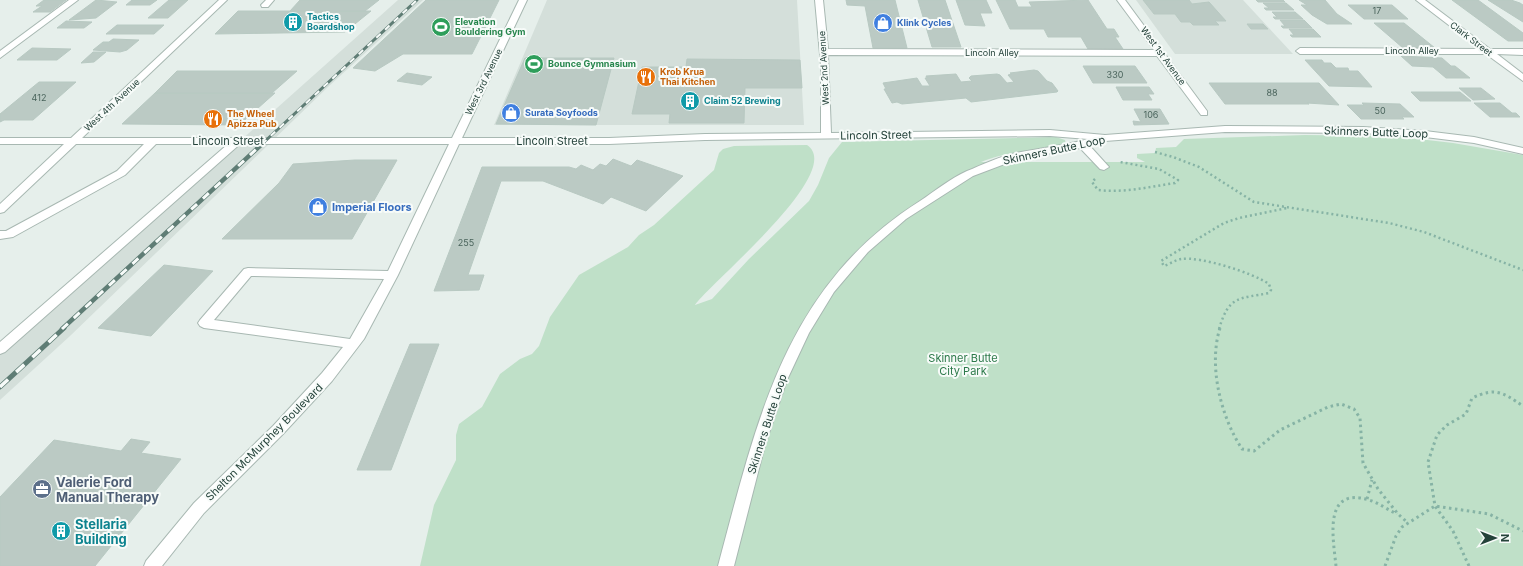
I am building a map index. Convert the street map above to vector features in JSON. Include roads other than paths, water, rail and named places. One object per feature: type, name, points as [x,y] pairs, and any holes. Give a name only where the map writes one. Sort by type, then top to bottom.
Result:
[{"type":"street","points":[[0,55],[74,0]]},
{"type":"street","name":"West 4th Avenue","points":[[0,210],[223,0]]},
{"type":"street","name":"West 3rd Avenue","points":[[455,142],[523,0]]},
{"type":"street","name":"West 2nd Avenue","points":[[819,0],[824,52],[826,136]]},
{"type":"street","name":"West 1st Avenue","points":[[1121,0],[1204,113]]},
{"type":"street","name":"Clark Street","points":[[1420,0],[1523,78]]},
{"type":"street","name":"Lincoln Alley","points":[[1300,51],[1523,52]]},
{"type":"street","name":"Lincoln Alley","points":[[824,52],[1160,53]]},
{"type":"street","name":"Skinners Butte Loop","points":[[726,566],[758,445],[780,380],[803,332],[830,289],[864,249],[902,217],[969,174],[1016,156],[1082,144],[1104,138],[1225,129],[1369,131],[1445,135],[1497,144],[1523,151]]},
{"type":"street","name":"Lincoln Street","points":[[0,141],[609,141],[1050,133],[1104,138]]},
{"type":"street","points":[[0,235],[9,234],[121,173],[153,141]]},
{"type":"street","points":[[0,349],[237,141]]},
{"type":"street","name":"Shelton McMurphey Boulevard","points":[[152,566],[199,508],[278,430],[327,377],[352,344],[392,276],[455,142]]},
{"type":"street","points":[[1082,144],[1104,167]]},
{"type":"street","points":[[352,344],[204,323],[248,272],[392,276]]},
{"type":"railway","points":[[262,144],[417,0]]},
{"type":"railway","points":[[62,329],[263,143]]},
{"type":"railway","points":[[0,387],[64,328]]},
{"type":"place","name":"Tactics Boardshop","points":[[293,22]]},
{"type":"place","name":"Klink Cycles","points":[[883,23]]},
{"type":"place","name":"Elevation Bouldering Gym","points":[[441,27]]},
{"type":"place","name":"Bounce Gymnasium","points":[[534,64]]},
{"type":"place","name":"Krob Krua Thai Kitchen","points":[[646,77]]},
{"type":"place","name":"Claim 52 Brewing","points":[[690,101]]},
{"type":"place","name":"Surata Soyfoods","points":[[511,113]]},
{"type":"place","name":"The Wheel Apizza Pub","points":[[213,119]]},
{"type":"place","name":"Imperial Floors","points":[[318,207]]},
{"type":"place","name":"Valerie Ford Manual Therapy","points":[[42,489]]},
{"type":"place","name":"Stellaria Building","points":[[61,531]]},
{"type":"park label","name":"Skinner Butte City Park","points":[[963,364]]}]
